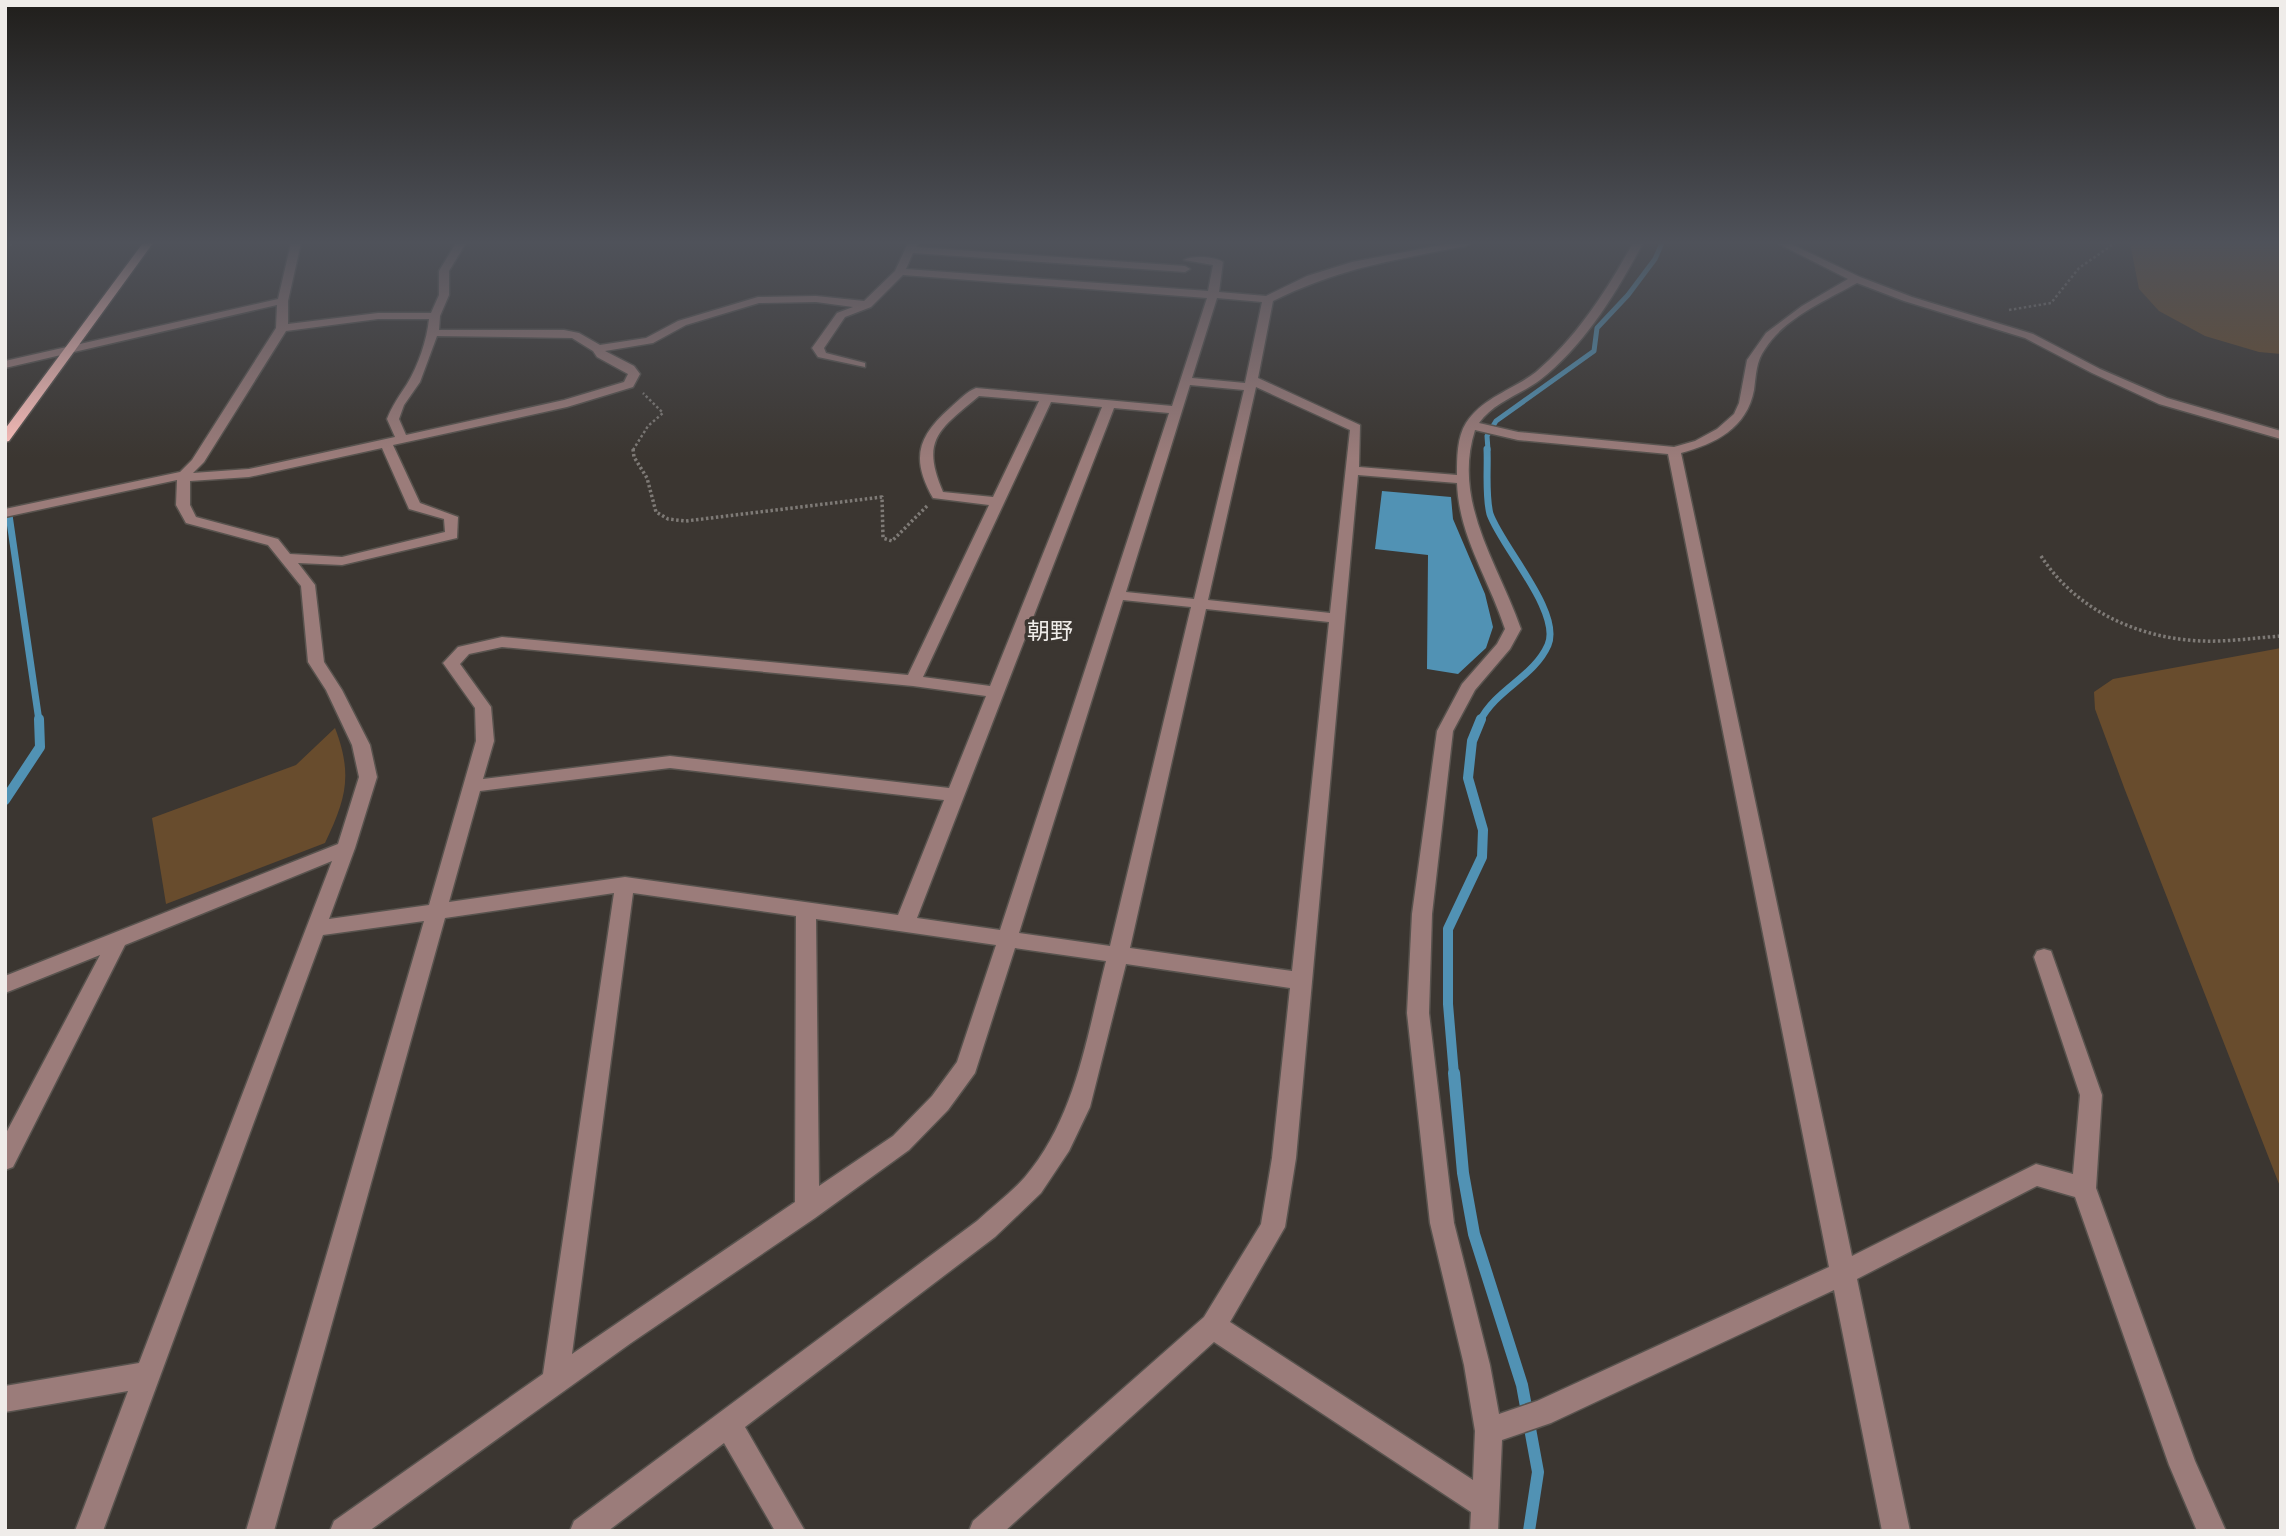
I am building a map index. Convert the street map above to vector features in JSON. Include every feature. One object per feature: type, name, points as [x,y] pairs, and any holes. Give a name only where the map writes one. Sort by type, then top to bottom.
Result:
[{"type":"main road","points":[[5,438],[95,315]]},
{"type":"street","points":[[5,365],[223,315]]},
{"type":"street","points":[[89,1531],[346,848],[368,777],[361,745],[334,690],[316,662],[308,585],[273,542],[191,520],[183,505],[184,475],[197,462],[282,328],[282,315]]},
{"type":"street","points":[[433,333],[564,333],[575,335],[598,348],[649,341],[682,323],[709,315]]},
{"type":"street","points":[[841,315],[818,348],[822,355],[861,365]]},
{"type":"street","points":[[344,1531],[555,1381],[901,1143],[940,1103],[967,1066],[1207,315]]},
{"type":"street","points":[[584,1531],[986,1229],[1033,1185],[1061,1144],[1079,1107],[1118,955],[1201,604],[1265,315]]},
{"type":"street","points":[[1485,1518],[1489,1431],[1477,1365],[1442,1223],[1418,1013],[1422,914],[1445,731],[1468,688],[1504,646],[1513,629],[1506,604],[1468,520],[1465,443],[1471,425],[1485,409],[1536,377],[1570,342],[1590,315]]},
{"type":"street","points":[[1471,425],[1518,436],[1674,451],[1698,445],[1729,430],[1748,394],[1749,365],[1763,342],[1798,315]]},
{"type":"street","points":[[1965,315],[2029,336],[2096,371],[2163,401],[2281,435]]},
{"type":"street","points":[[282,328],[378,316],[435,316],[433,333],[414,382],[398,405],[393,419],[401,437]]},
{"type":"street","points":[[5,513],[184,475],[196,478],[249,473],[386,443],[401,437],[567,403],[629,384],[634,374],[629,368],[601,355],[598,348]]},
{"type":"street","points":[[983,1531],[1213,1326],[1273,1227],[1284,1158],[1356,428],[1251,383],[1185,382]]},
{"type":"street","points":[[998,502],[938,495],[925,460],[934,433],[976,392],[1176,410]]},
{"type":"street","points":[[913,681],[1047,398]]},
{"type":"street","points":[[904,925],[1109,404]]},
{"type":"street","points":[[287,558],[342,561],[452,535],[452,517],[414,506],[386,443]]},
{"type":"street","points":[[1674,451],[1896,1531]]},
{"type":"street","points":[[1351,470],[1466,480]]},
{"type":"street","points":[[1116,595],[1337,618]]},
{"type":"street","points":[[261,1531],[485,741],[483,707],[451,663],[464,650],[502,642],[913,681],[995,692]]},
{"type":"street","points":[[473,786],[670,762],[953,795]]},
{"type":"street","points":[[5,985],[346,848]]},
{"type":"street","points":[[314,929],[625,884],[1300,981]]},
{"type":"street","points":[[555,1381],[625,884]]},
{"type":"street","points":[[806,912],[807,1210]]},
{"type":"street","points":[[5,1159],[119,939]]},
{"type":"street","points":[[2044,957],[2091,1096],[2084,1188],[2183,1465],[2212,1531]]},
{"type":"street","points":[[1489,1431],[1541,1413],[1843,1273],[2036,1175],[2084,1188]]},
{"type":"street","points":[[1213,1326],[1485,1518]]},
{"type":"street","points":[[5,1399],[147,1375]]},
{"type":"street","points":[[727,1422],[790,1531]]},
{"type":"path","points":[[1973,317],[1986,315]]},
{"type":"path","points":[[629,384],[652,399],[663,413],[648,426],[632,447],[634,457],[647,478],[656,512],[668,519],[686,522],[882,497],[883,538],[892,541],[938,495]]},
{"type":"path","points":[[2041,556],[2051,576],[2077,600],[2151,632],[2191,640],[2281,636]]},
{"type":"shaded area","points":[[2166,315],[2281,315],[2281,354],[2259,352],[2205,336]]},
{"type":"shaded area","points":[[2281,648],[2281,1189],[2125,790],[2095,709],[2094,692],[2113,679]]},
{"type":"shaded area","points":[[335,728],[344,760],[345,787],[338,813],[325,843],[166,904],[152,818],[296,765]]},
{"type":"water","points":[[1382,491],[1451,497],[1453,519],[1485,594],[1493,627],[1486,648],[1458,674],[1427,669],[1428,555],[1375,549]]},
{"type":"waterway","points":[[1488,450],[1487,436],[1496,421],[1594,351],[1597,328],[1610,315]]},
{"type":"waterway","points":[[1481,720],[1495,700],[1525,675],[1542,656],[1548,645],[1550,631],[1539,597],[1490,514],[1487,449]]},
{"type":"waterway","points":[[9,515],[39,721]]},
{"type":"waterway","points":[[5,800],[40,747],[39,719]]},
{"type":"waterway","points":[[1454,1075],[1448,1004],[1448,929],[1482,857],[1483,830],[1468,778],[1472,741],[1481,720]]},
{"type":"waterway","points":[[1454,1073],[1463,1173],[1474,1234],[1522,1385],[1538,1472],[1529,1531]]},
{"type":"district","name":"朝野","points":[[1050,631]]}]
